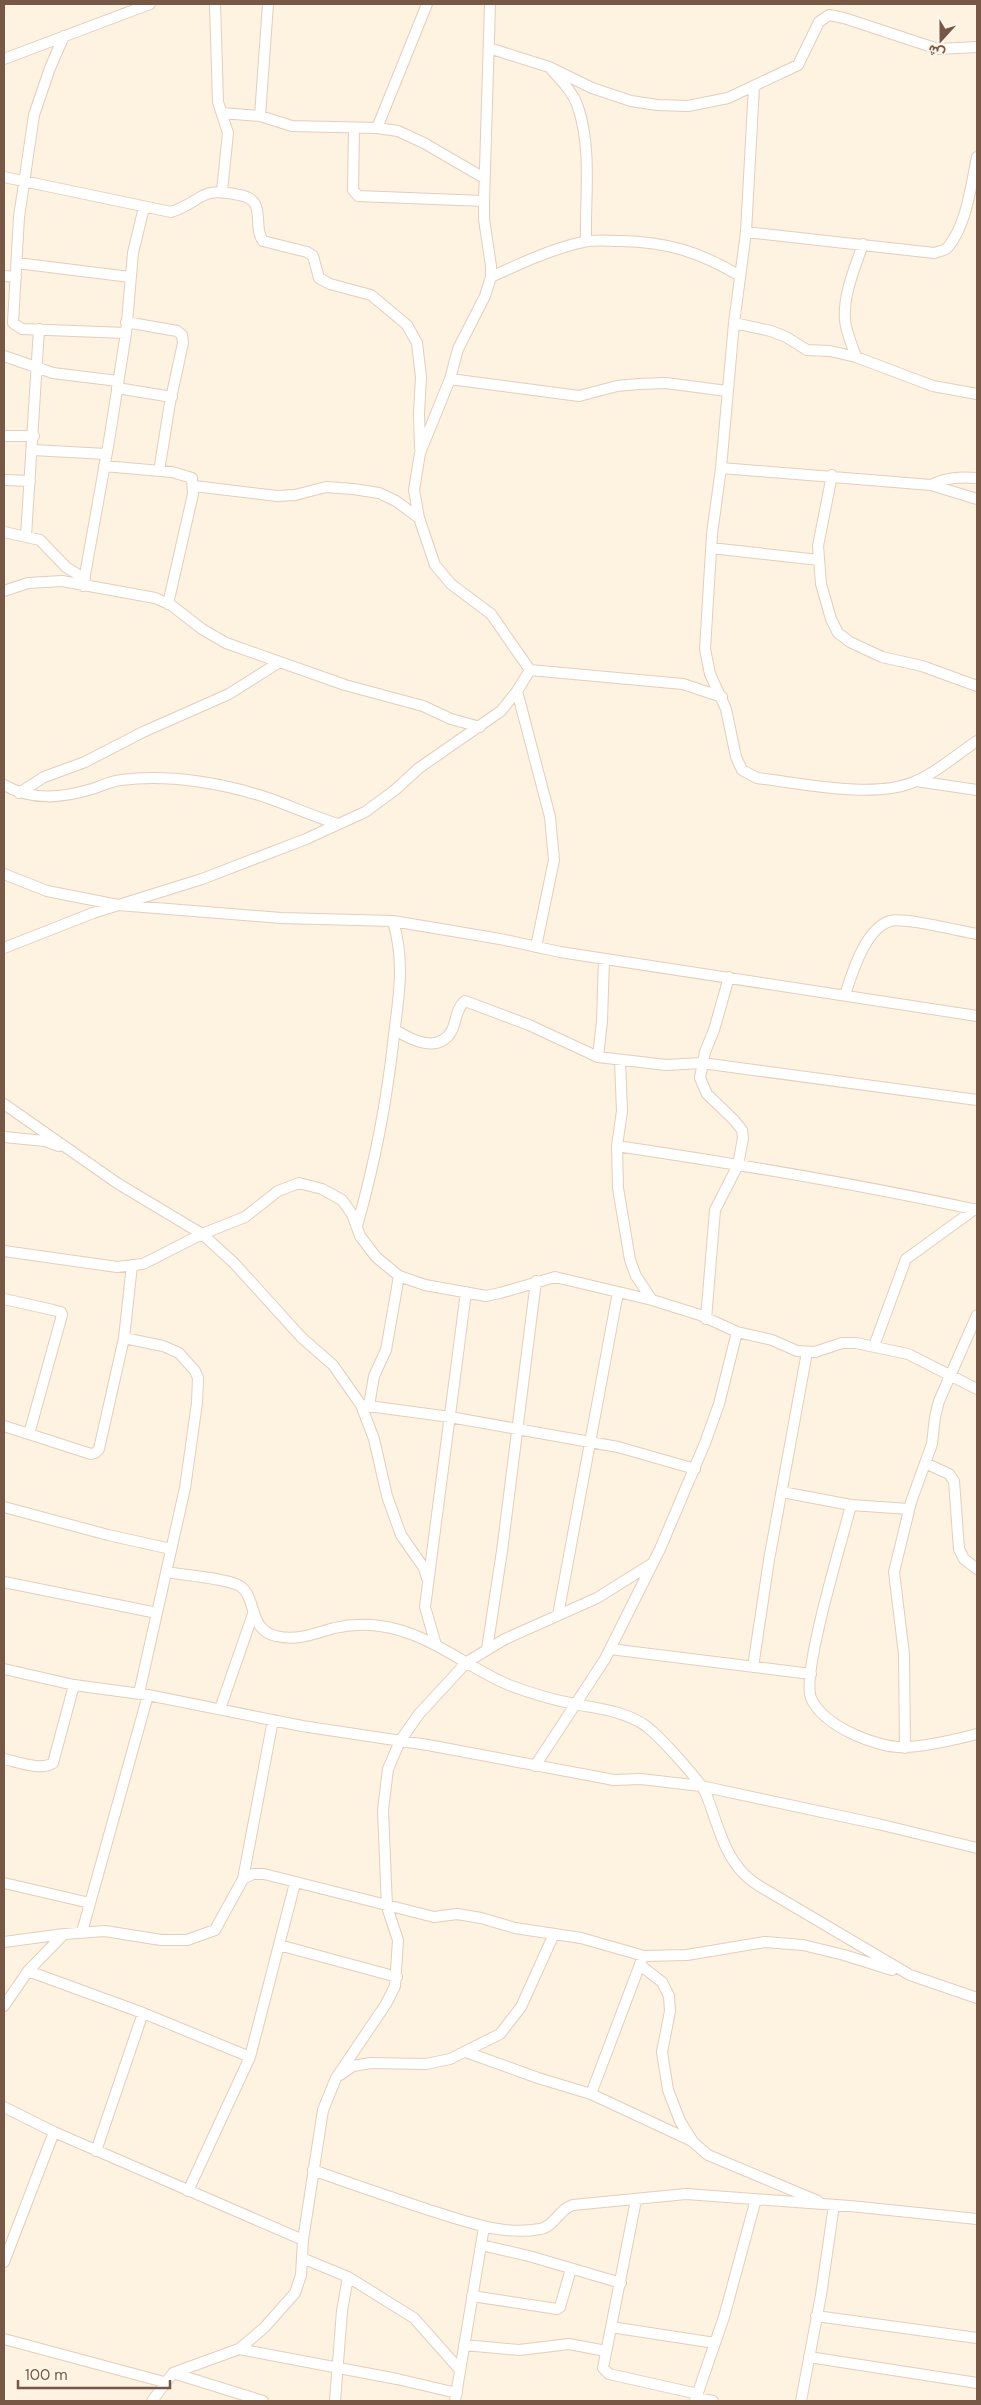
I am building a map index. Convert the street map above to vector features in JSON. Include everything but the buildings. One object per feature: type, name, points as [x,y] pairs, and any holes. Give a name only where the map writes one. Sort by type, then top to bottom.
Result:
[{"type":"street","points":[[4,59],[150,4]]},
{"type":"street","points":[[215,4],[218,102],[226,124],[228,139],[222,191]]},
{"type":"street","points":[[260,116],[268,4]]},
{"type":"street","points":[[377,128],[427,4]]},
{"type":"street","points":[[420,453],[450,379],[458,349],[485,296],[491,276],[484,219],[490,4]]},
{"type":"street","points":[[489,48],[549,67],[592,88],[645,104],[688,106],[728,98],[798,64],[818,22],[829,15],[944,50],[977,47]]},
{"type":"street","points":[[64,36],[50,68],[34,115],[19,217],[13,323],[22,329],[126,333]]},
{"type":"street","points":[[549,67],[571,93],[578,106],[584,133],[586,241]]},
{"type":"street","points":[[754,86],[746,232],[734,323],[721,468],[711,548],[705,649],[710,674],[722,697],[736,757],[742,770],[757,778],[854,789],[881,790],[916,781],[977,741]]},
{"type":"street","points":[[222,113],[260,116],[292,126],[377,128],[398,131],[424,142],[484,178]]},
{"type":"street","points":[[354,128],[353,190],[358,196],[484,201]]},
{"type":"street","points":[[746,232],[934,252],[948,247],[960,224],[977,158]]},
{"type":"street","points":[[4,177],[171,212],[182,208],[206,193],[222,191],[247,196],[254,202],[258,215],[259,235],[263,241],[307,252],[313,256],[319,278],[330,284],[371,295],[407,325],[416,344],[421,377],[419,413],[420,453],[414,490],[419,518],[435,565],[451,584],[491,614],[530,670],[683,684],[722,697]]},
{"type":"street","points":[[84,582],[126,333],[130,277],[144,207]]},
{"type":"street","points":[[491,276],[568,245],[586,241],[664,244],[705,256],[740,276]]},
{"type":"street","points":[[856,357],[845,321],[845,311],[847,294],[862,244]]},
{"type":"street","points":[[17,263],[130,277]]},
{"type":"street","points":[[4,276],[16,277]]},
{"type":"street","points":[[126,322],[177,331],[182,335],[183,343],[159,471]]},
{"type":"street","points":[[734,323],[771,331],[786,337],[807,350],[830,351],[856,357],[932,386],[977,394]]},
{"type":"street","points":[[26,536],[40,329]]},
{"type":"street","points":[[4,356],[53,373],[172,397]]},
{"type":"street","points":[[450,379],[579,396],[617,386],[666,383],[727,391]]},
{"type":"street","points":[[4,436],[34,436]]},
{"type":"street","points":[[33,450],[106,454]]},
{"type":"street","points":[[104,466],[159,471],[188,475],[192,478],[194,486],[168,604]]},
{"type":"street","points":[[721,468],[760,472],[832,475],[931,485],[977,500]]},
{"type":"street","points":[[832,475],[818,546],[824,593],[831,619],[838,633],[850,642],[882,657],[922,666],[977,686]]},
{"type":"street","points":[[931,485],[941,480],[955,477],[977,478]]},
{"type":"street","points":[[4,480],[30,481]]},
{"type":"street","points":[[194,486],[277,496],[294,495],[326,487],[354,489],[379,493],[396,501],[419,518]]},
{"type":"street","points":[[4,532],[26,536],[46,544],[66,567],[84,582]]},
{"type":"street","points":[[711,548],[819,560]]},
{"type":"street","points":[[4,591],[28,583],[47,581],[84,582],[134,594],[168,604],[226,643],[278,663],[311,672],[362,690],[423,706],[451,719],[480,727]]},
{"type":"street","points":[[18,793],[44,777],[86,762],[143,732],[229,694],[278,663]]},
{"type":"street","points":[[4,948],[118,906],[202,879],[306,839],[365,812],[395,790],[419,768],[501,711],[517,691],[530,670]]},
{"type":"street","points":[[517,691],[550,817],[554,860],[536,947]]},
{"type":"street","points":[[4,785],[18,793],[46,797],[65,796],[120,780],[164,779],[206,783],[270,799],[338,824]]},
{"type":"street","points":[[916,781],[977,790]]},
{"type":"street","points":[[4,874],[47,891],[118,906],[281,918],[393,921],[604,959],[977,1016]]},
{"type":"street","points":[[356,1226],[372,1175],[381,1132],[394,1030],[401,966],[400,944],[393,921]]},
{"type":"street","points":[[845,995],[860,955],[874,933],[890,921],[903,921],[977,934]]},
{"type":"street","points":[[598,1057],[602,1021],[604,959]]},
{"type":"street","points":[[706,1319],[715,1210],[738,1165],[743,1138],[742,1130],[706,1094],[700,1078],[702,1063],[714,1030],[729,977]]},
{"type":"street","points":[[394,1030],[419,1043],[437,1042],[451,1032],[460,1005],[465,1001],[529,1025],[598,1057],[666,1066],[702,1063],[977,1100]]},
{"type":"street","points":[[620,1060],[622,1112],[617,1146],[618,1188],[630,1260],[636,1276],[652,1300]]},
{"type":"street","points":[[4,1104],[34,1123],[117,1183],[202,1234],[234,1263],[302,1338],[333,1365],[365,1405],[387,1496],[401,1535],[424,1568],[427,1578]]},
{"type":"street","points":[[4,1137],[45,1141],[69,1150]]},
{"type":"street","points":[[617,1146],[906,1194],[976,1210]]},
{"type":"street","points":[[4,1251],[117,1267],[143,1264],[202,1234],[245,1216],[278,1191],[299,1183],[322,1189],[342,1200],[352,1214],[360,1236],[376,1258],[399,1276],[424,1285],[486,1296],[500,1294],[536,1281],[556,1277],[652,1300],[737,1332],[772,1340],[797,1351],[807,1352],[842,1343],[874,1346],[908,1354],[951,1378],[977,1389]]},
{"type":"street","points":[[874,1346],[906,1259],[976,1210]]},
{"type":"street","points":[[4,1426],[95,1454],[99,1449],[124,1338],[132,1266]]},
{"type":"street","points":[[365,1405],[374,1376],[386,1350],[399,1276]]},
{"type":"street","points":[[486,1649],[502,1551],[536,1281]]},
{"type":"street","points":[[436,1645],[424,1607],[466,1292]]},
{"type":"street","points":[[558,1615],[618,1292]]},
{"type":"street","points":[[4,1299],[61,1312],[62,1315],[29,1434]]},
{"type":"street","points":[[905,1748],[904,1654],[894,1572],[909,1509],[932,1444],[935,1416],[939,1401],[951,1378],[977,1316]]},
{"type":"street","points":[[536,1766],[610,1649],[653,1563],[695,1469],[719,1404],[737,1332]]},
{"type":"street","points":[[82,1932],[144,1694],[157,1613],[185,1488],[197,1403],[198,1378],[195,1371],[179,1354],[163,1346],[124,1338]]},
{"type":"street","points":[[753,1667],[807,1352]]},
{"type":"street","points":[[365,1405],[450,1417],[618,1447],[695,1469]]},
{"type":"street","points":[[925,1463],[949,1474],[954,1481],[959,1549],[964,1559],[977,1569]]},
{"type":"street","points":[[782,1492],[852,1505],[909,1509]]},
{"type":"street","points":[[852,1505],[833,1567],[811,1674],[811,1698],[830,1720],[860,1737],[892,1747],[905,1748],[977,1734]]},
{"type":"street","points":[[4,1507],[108,1535],[171,1549]]},
{"type":"street","points":[[152,2401],[164,2382],[173,2373],[239,2349],[264,2328],[295,2293],[301,2275],[303,2240],[324,2110],[336,2078],[386,2004],[395,1986],[398,1940],[387,1907],[383,1810],[388,1769],[400,1741],[419,1714],[467,1662],[486,1649],[597,1598],[653,1563]]},
{"type":"street","points":[[166,1572],[231,1583],[241,1587],[247,1595],[252,1614],[263,1629],[273,1636],[302,1638],[337,1628],[366,1625],[392,1628],[436,1645],[485,1674],[510,1686],[576,1704],[609,1710],[646,1726],[701,1786],[730,1856],[745,1875],[775,1896],[910,1976]]},
{"type":"street","points":[[4,1582],[157,1613]]},
{"type":"street","points":[[220,1709],[252,1614]]},
{"type":"street","points":[[610,1649],[811,1674]]},
{"type":"street","points":[[4,1670],[74,1685],[144,1694],[273,1720],[614,1780],[641,1779],[701,1786],[878,1824],[977,1848]]},
{"type":"street","points":[[4,1759],[40,1766],[49,1766],[53,1763],[74,1685]]},
{"type":"street","points":[[4,1942],[105,1931],[161,1940],[187,1940],[215,1930],[243,1879],[273,1720]]},
{"type":"street","points":[[243,1879],[253,1874],[264,1874],[387,1907],[434,1917],[457,1914],[481,1918],[515,1928],[581,1938],[642,1960],[687,1955],[765,1942],[803,1946],[844,1955],[977,1998]]},
{"type":"street","points":[[4,1883],[90,1903]]},
{"type":"street","points":[[188,2191],[250,2057],[295,1883]]},
{"type":"street","points":[[4,2006],[28,1971],[64,1934]]},
{"type":"street","points":[[336,2078],[352,2066],[371,2063],[426,2064],[450,2059],[500,2034],[521,2007],[554,1934]]},
{"type":"street","points":[[279,1945],[396,1976]]},
{"type":"street","points":[[591,2094],[642,1960]]},
{"type":"street","points":[[642,1960],[662,1982],[669,1996],[670,2011],[662,2052],[668,2090],[680,2121],[693,2142]]},
{"type":"street","points":[[28,1971],[143,2013],[250,2057]]},
{"type":"street","points":[[96,2150],[143,2013]]},
{"type":"street","points":[[466,2052],[538,2078],[591,2094],[693,2142],[716,2158],[823,2204]]},
{"type":"street","points":[[4,2107],[54,2132],[303,2240]]},
{"type":"street","points":[[4,2262],[54,2132]]},
{"type":"street","points":[[313,2170],[484,2227],[509,2231],[547,2227],[564,2208],[686,2194],[823,2204],[977,2219]]},
{"type":"street","points":[[696,2398],[715,2343],[756,2199]]},
{"type":"street","points":[[636,2200],[603,2368],[609,2374],[712,2401]]},
{"type":"street","points":[[801,2401],[834,2205]]},
{"type":"street","points":[[239,2349],[397,2379],[456,2397],[484,2227]]},
{"type":"street","points":[[481,2245],[620,2283]]},
{"type":"street","points":[[302,2258],[348,2277],[414,2318],[460,2370]]},
{"type":"street","points":[[472,2296],[557,2309],[560,2307],[570,2269]]},
{"type":"street","points":[[335,2401],[342,2311],[348,2277]]},
{"type":"street","points":[[816,2316],[977,2338]]},
{"type":"street","points":[[611,2327],[715,2343]]},
{"type":"street","points":[[4,2339],[164,2382]]},
{"type":"street","points":[[464,2345],[520,2350],[569,2344],[606,2352]]},
{"type":"street","points":[[809,2357],[977,2383]]},
{"type":"street","points":[[173,2373],[263,2401]]}]
